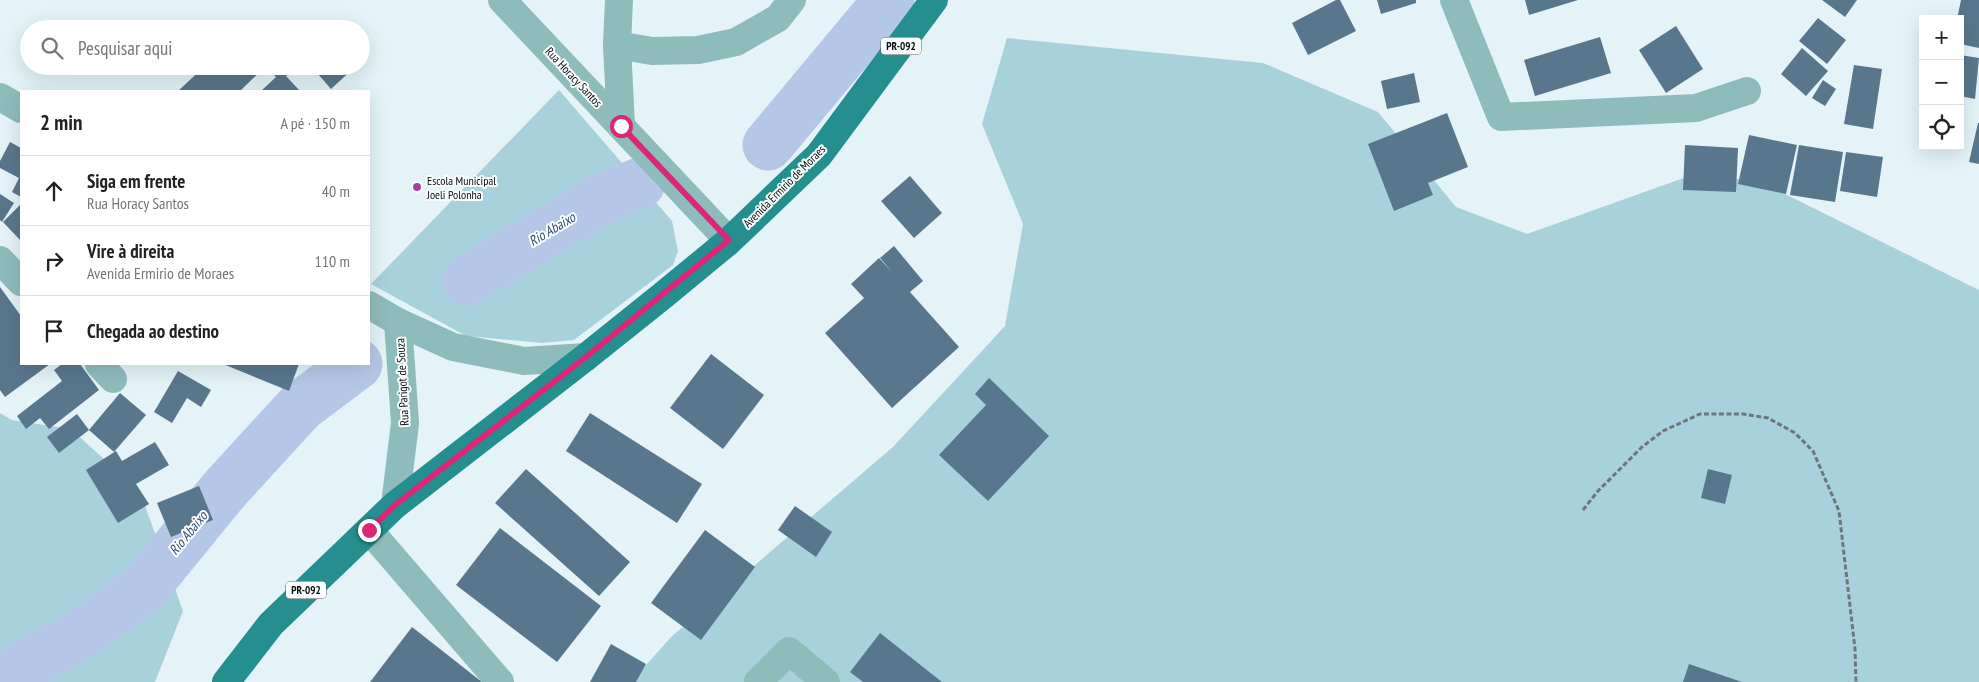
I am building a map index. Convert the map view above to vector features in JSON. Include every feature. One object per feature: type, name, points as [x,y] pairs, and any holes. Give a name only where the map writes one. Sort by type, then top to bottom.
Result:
[{"type":"main road","name":"Avenida Ermirio de Moraes","points":[[226,682],[271,624],[395,505],[586,357],[729,240],[819,155],[934,0]]},
{"type":"street","name":"Rua Horacy Santos","points":[[502,0],[729,240]]},
{"type":"street","points":[[619,0],[617,46],[621,126]]},
{"type":"street","points":[[617,46],[652,51],[698,50],[736,42],[778,18],[792,0]]},
{"type":"street","points":[[1454,0],[1501,117],[1696,108],[1747,91]]},
{"type":"street","points":[[0,97],[20,108]]},
{"type":"street","points":[[0,260],[20,281]]},
{"type":"street","name":"Rua Parigot de Souza","points":[[370,306],[398,322],[405,423],[395,505]]},
{"type":"street","points":[[398,322],[453,347],[524,361],[586,357]]},
{"type":"street","points":[[369,530],[500,682]]},
{"type":"street","points":[[758,682],[789,651],[826,682]]},
{"type":"path","points":[[1582,510],[1598,491],[1642,447],[1663,431],[1700,414],[1744,414],[1768,418],[1795,433],[1813,451],[1839,511],[1855,649],[1856,682]]},
{"type":"shaded area","points":[[1007,38],[1263,63],[1378,112],[1456,207],[1527,234],[1706,170],[1779,191],[1979,290],[1979,682],[631,682],[671,637],[893,447],[1005,326],[1023,224],[982,124]]},
{"type":"shaded area","points":[[559,90],[672,221],[678,251],[673,265],[574,340],[542,343],[466,336],[371,284]]},
{"type":"shaded area","points":[[0,413],[12,420],[71,429],[140,492],[183,611],[155,682],[0,682]]},
{"type":"building","points":[[1336,0],[1340,0],[1356,31],[1308,55],[1292,23]]},
{"type":"building","points":[[1377,0],[1416,0],[1416,3],[1381,14]]},
{"type":"building","points":[[1525,0],[1578,0],[1529,15]]},
{"type":"building","points":[[1822,0],[1857,0],[1845,17]]},
{"type":"building","points":[[1961,0],[1979,0],[1979,48],[1964,45],[1964,15],[1958,15]]},
{"type":"building","points":[[1818,18],[1846,40],[1827,64],[1799,41]]},
{"type":"building","points":[[1676,26],[1703,69],[1666,93],[1639,50]]},
{"type":"building","points":[[1600,37],[1611,73],[1535,96],[1524,60]]},
{"type":"building","points":[[1802,48],[1828,71],[1806,96],[1781,74]]},
{"type":"building","points":[[1964,56],[1979,58],[1975,99],[1964,97]]},
{"type":"building","points":[[1854,65],[1882,69],[1873,129],[1844,124]]},
{"type":"building","points":[[1414,73],[1420,102],[1387,109],[1381,81]]},
{"type":"building","points":[[195,75],[257,75],[241,90],[179,90]]},
{"type":"building","points":[[274,75],[287,75],[299,90],[262,90],[276,77]]},
{"type":"building","points":[[319,75],[346,75],[331,89]]},
{"type":"building","points":[[1823,80],[1836,89],[1825,106],[1812,98]]},
{"type":"building","points":[[1447,113],[1468,167],[1428,183],[1433,195],[1394,211],[1368,144]]},
{"type":"building","points":[[1979,123],[1979,164],[1969,162]]},
{"type":"building","points":[[1749,135],[1797,145],[1786,194],[1738,184]]},
{"type":"building","points":[[10,142],[20,147],[20,196],[12,192],[19,178],[0,168],[0,161]]},
{"type":"building","points":[[1685,145],[1738,148],[1736,192],[1683,190]]},
{"type":"building","points":[[1799,145],[1843,152],[1835,202],[1790,195]]},
{"type":"building","points":[[1846,152],[1883,157],[1877,197],[1840,191]]},
{"type":"building","points":[[910,176],[942,213],[914,238],[881,201]]},
{"type":"building","points":[[0,194],[14,203],[2,222],[0,220]]},
{"type":"building","points":[[20,205],[20,240],[3,222]]},
{"type":"building","points":[[894,246],[923,281],[910,292],[959,347],[892,408],[825,333],[864,298],[851,284],[879,258],[893,273],[880,258]]},
{"type":"building","points":[[0,287],[20,315],[20,365],[49,365],[5,397],[0,390]]},
{"type":"building","points":[[711,354],[764,395],[723,449],[670,408]]},
{"type":"building","points":[[61,365],[81,365],[99,390],[49,429],[40,418],[26,429],[17,416],[62,381],[54,370]]},
{"type":"building","points":[[225,365],[299,365],[289,391]]},
{"type":"building","points":[[178,371],[211,390],[201,407],[187,398],[172,423],[154,412]]},
{"type":"building","points":[[989,378],[1049,436],[988,501],[939,455],[986,405],[975,394]]},
{"type":"building","points":[[120,393],[146,415],[114,452],[89,430]]},
{"type":"building","points":[[590,413],[702,484],[677,523],[566,451]]},
{"type":"building","points":[[77,414],[89,430],[59,453],[47,437]]},
{"type":"building","points":[[155,442],[169,465],[136,484],[149,504],[118,523],[86,470],[116,451],[122,461]]},
{"type":"building","points":[[526,469],[630,562],[599,596],[495,503]]},
{"type":"building","points":[[1708,469],[1732,475],[1725,504],[1701,498]]},
{"type":"building","points":[[199,486],[213,520],[171,537],[157,503]]},
{"type":"building","points":[[795,506],[832,532],[816,557],[778,530]]},
{"type":"building","points":[[500,528],[601,606],[557,662],[456,585]]},
{"type":"building","points":[[705,530],[755,567],[701,640],[651,603]]},
{"type":"building","points":[[412,627],[482,682],[370,682]]},
{"type":"building","points":[[880,633],[942,682],[863,682],[850,672]]},
{"type":"building","points":[[611,644],[646,664],[636,682],[590,682]]},
{"type":"building","points":[[1689,664],[1742,682],[1683,682]]},
{"type":"waterway","name":"Rio Abaixo","points":[[768,145],[889,0]]},
{"type":"waterway","name":"Rio Abaixo","points":[[467,280],[598,201],[640,183]]},
{"type":"waterway","name":"Rio Abaixo","points":[[0,678],[78,636],[144,588],[224,490],[301,406],[356,365]]},
{"type":"place","name":"Escola Municipal Joeli Polonha","points":[[417,187]]},
{"type":"route","points":[[369,530],[395,505],[586,357],[729,240],[621,126]]}]
